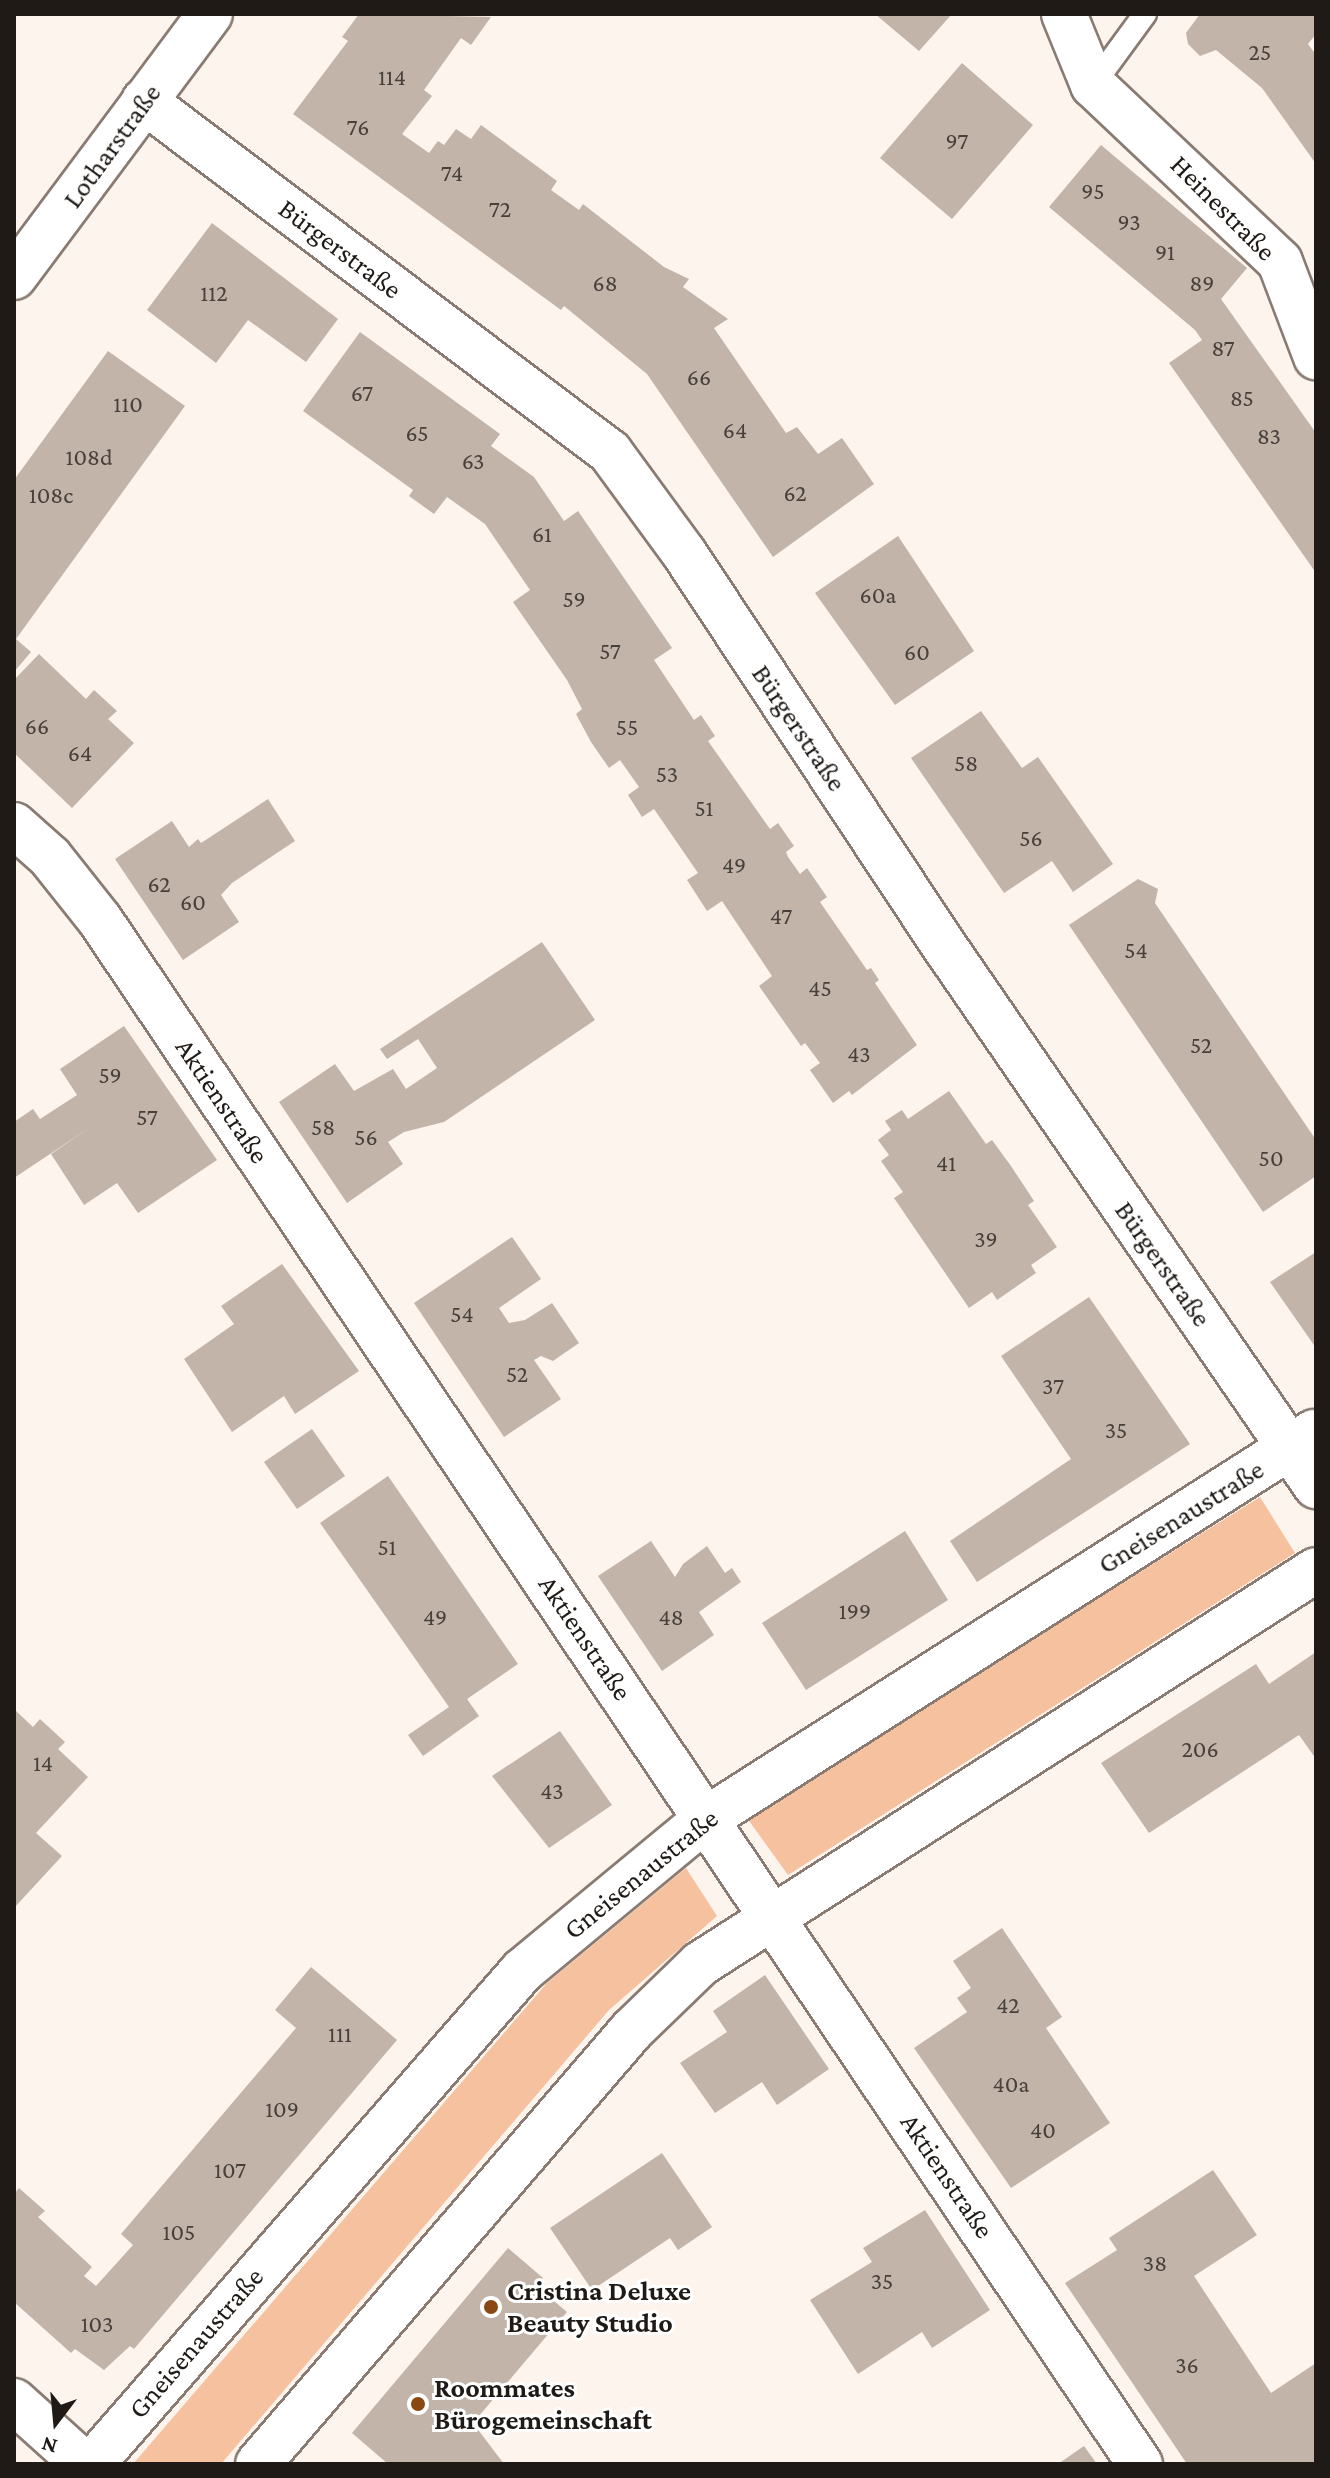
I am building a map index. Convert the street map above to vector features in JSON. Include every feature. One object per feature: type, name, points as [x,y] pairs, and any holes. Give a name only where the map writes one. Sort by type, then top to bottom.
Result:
[{"type":"street","name":"Lotharstraße","points":[[14,277],[210,14]]},
{"type":"street","points":[[1064,14],[1093,85]]},
{"type":"street","name":"Heinestraße","points":[[1093,85],[1280,262],[1316,357]]},
{"type":"street","name":"Bürgerstraße","points":[[144,101],[610,452],[684,553],[947,950],[1303,1440],[1316,1486]]},
{"type":"street","name":"Aktienstraße","points":[[14,825],[50,857],[100,920],[1140,2464]]},
{"type":"street","name":"Gneisenaustraße","points":[[92,2464],[522,1971],[706,1819],[1303,1440]]},
{"type":"street","points":[[273,2458],[632,2030],[700,1964],[1316,1570]]},
{"type":"street","points":[[14,2401],[84,2464]]},
{"type":"lane","points":[[1093,85],[1145,14]]},
{"type":"shaded area","points":[[1260,1497],[1295,1553],[788,1875],[747,1818]]},
{"type":"shaded area","points":[[686,1868],[717,1916],[609,2010],[221,2464],[133,2464],[547,1983]]},
{"type":"building","points":[[359,14],[491,17],[471,45],[461,38],[424,90],[432,96],[402,134],[429,153],[438,141],[444,145],[456,129],[471,139],[481,125],[557,181],[551,190],[579,210],[583,204],[664,267],[689,279],[683,287],[728,319],[714,328],[786,433],[797,427],[818,454],[842,438],[874,484],[773,557],[647,374],[564,306],[561,310],[293,114],[348,41],[342,37]]},
{"type":"building","points":[[875,14],[952,14],[919,51]]},
{"type":"building","points":[[1200,14],[1316,14],[1316,34],[1308,44],[1316,55],[1316,164],[1262,88],[1216,50],[1200,56],[1188,44],[1186,33]]},
{"type":"building","points":[[962,63],[1033,125],[952,219],[880,158]]},
{"type":"building","points":[[1101,145],[1247,268],[1221,299],[1316,433],[1316,573],[1169,363],[1202,340],[1195,330],[1049,207]]},
{"type":"building","points":[[212,223],[338,319],[306,362],[248,320],[216,363],[147,310]]},
{"type":"building","points":[[360,332],[500,434],[491,446],[534,477],[564,521],[578,511],[672,648],[654,660],[694,720],[701,715],[715,736],[708,741],[770,829],[778,823],[794,846],[786,852],[788,857],[800,874],[807,868],[827,897],[820,902],[867,970],[871,968],[879,980],[875,983],[917,1045],[852,1095],[849,1091],[833,1103],[810,1070],[820,1063],[805,1043],[801,1046],[759,986],[772,976],[722,901],[707,911],[687,880],[698,873],[654,809],[642,817],[628,795],[639,787],[620,760],[609,768],[591,742],[576,714],[582,709],[567,680],[513,602],[530,590],[485,524],[447,497],[434,514],[409,496],[413,490],[303,411]]},
{"type":"building","points":[[108,351],[185,406],[16,639],[31,652],[14,672],[14,480]]},
{"type":"building","points":[[898,536],[974,651],[895,705],[815,593]]},
{"type":"building","points":[[39,654],[86,699],[94,690],[117,711],[108,719],[134,743],[72,808],[14,753],[14,680]]},
{"type":"building","points":[[981,711],[1022,768],[1038,757],[1113,864],[1073,892],[1052,861],[1004,893],[911,758]]},
{"type":"building","points":[[268,799],[295,841],[232,883],[221,895],[239,922],[183,960],[115,859],[172,821],[189,847],[198,839],[201,843]]},
{"type":"building","points":[[1138,879],[1158,889],[1155,903],[1316,1140],[1316,1176],[1263,1212],[1069,925]]},
{"type":"building","points":[[542,942],[595,1020],[444,1122],[404,1132],[388,1142],[403,1164],[347,1203],[279,1102],[335,1064],[354,1091],[393,1069],[406,1089],[437,1068],[418,1039],[387,1059],[380,1049]]},
{"type":"building","points":[[124,1026],[217,1160],[138,1213],[117,1183],[84,1205],[51,1154],[89,1128],[14,1178],[14,1122],[33,1109],[40,1119],[77,1095],[60,1069]]},
{"type":"building","points":[[949,1091],[986,1144],[992,1140],[1011,1166],[1034,1201],[1028,1205],[1057,1247],[1031,1265],[1036,1273],[997,1300],[992,1292],[969,1308],[894,1198],[903,1192],[881,1161],[889,1155],[878,1140],[891,1130],[885,1121],[902,1110],[908,1119]]},
{"type":"building","points":[[512,1237],[541,1279],[499,1308],[509,1323],[525,1320],[552,1303],[579,1343],[553,1361],[541,1356],[534,1360],[561,1399],[504,1437],[414,1303]]},
{"type":"building","points":[[1316,1252],[1316,1348],[1270,1282]]},
{"type":"building","points":[[282,1264],[359,1371],[295,1414],[284,1396],[232,1432],[184,1359],[234,1324],[221,1306]]},
{"type":"building","points":[[1089,1297],[1190,1444],[977,1582],[950,1541],[1071,1459],[1001,1356]]},
{"type":"building","points":[[312,1429],[345,1476],[297,1509],[264,1462]]},
{"type":"building","points":[[388,1476],[518,1664],[467,1699],[479,1716],[423,1756],[408,1735],[449,1707],[320,1523]]},
{"type":"building","points":[[905,1531],[948,1600],[806,1690],[762,1623]]},
{"type":"building","points":[[651,1541],[675,1577],[683,1564],[707,1546],[725,1573],[732,1568],[741,1582],[699,1612],[714,1635],[662,1671],[598,1576]]},
{"type":"building","points":[[1316,1652],[1316,1759],[1299,1735],[1149,1833],[1101,1763],[1256,1664],[1269,1684]]},
{"type":"building","points":[[14,1709],[33,1727],[40,1719],[65,1742],[58,1749],[88,1777],[36,1833],[62,1856],[14,1908]]},
{"type":"building","points":[[560,1731],[612,1805],[549,1848],[492,1776]]},
{"type":"building","points":[[1002,1928],[1062,2017],[1046,2028],[1110,2123],[1011,2188],[914,2048],[967,2012],[957,1998],[971,1988],[953,1961]]},
{"type":"building","points":[[311,1967],[397,2040],[134,2349],[130,2346],[104,2370],[75,2349],[71,2353],[14,2302],[14,2194],[19,2188],[45,2211],[38,2217],[92,2267],[84,2276],[96,2286],[133,2245],[121,2234],[296,2028],[275,2010]]},
{"type":"building","points":[[765,1975],[829,2069],[777,2105],[762,2082],[715,2113],[680,2063],[727,2032],[713,2011]]},
{"type":"building","points":[[662,2153],[712,2227],[678,2250],[670,2238],[592,2290],[550,2228]]},
{"type":"building","points":[[1213,2170],[1257,2235],[1194,2276],[1271,2393],[1316,2363],[1316,2464],[1187,2464],[1065,2283],[1117,2250],[1109,2238]]},
{"type":"building","points":[[925,2210],[990,2310],[932,2348],[922,2332],[858,2374],[810,2300],[872,2262],[863,2248]]},
{"type":"building","points":[[508,2248],[543,2278],[536,2286],[567,2312],[473,2423],[504,2464],[388,2464],[352,2433]]},
{"type":"building","points":[[1084,2446],[1097,2464],[1058,2464]]},
{"type":"place","name":"Cristina Deluxe Beauty Studio","points":[[491,2307]]},
{"type":"place","name":"Roommates Bürogemeinschaft","points":[[418,2404]]}]
